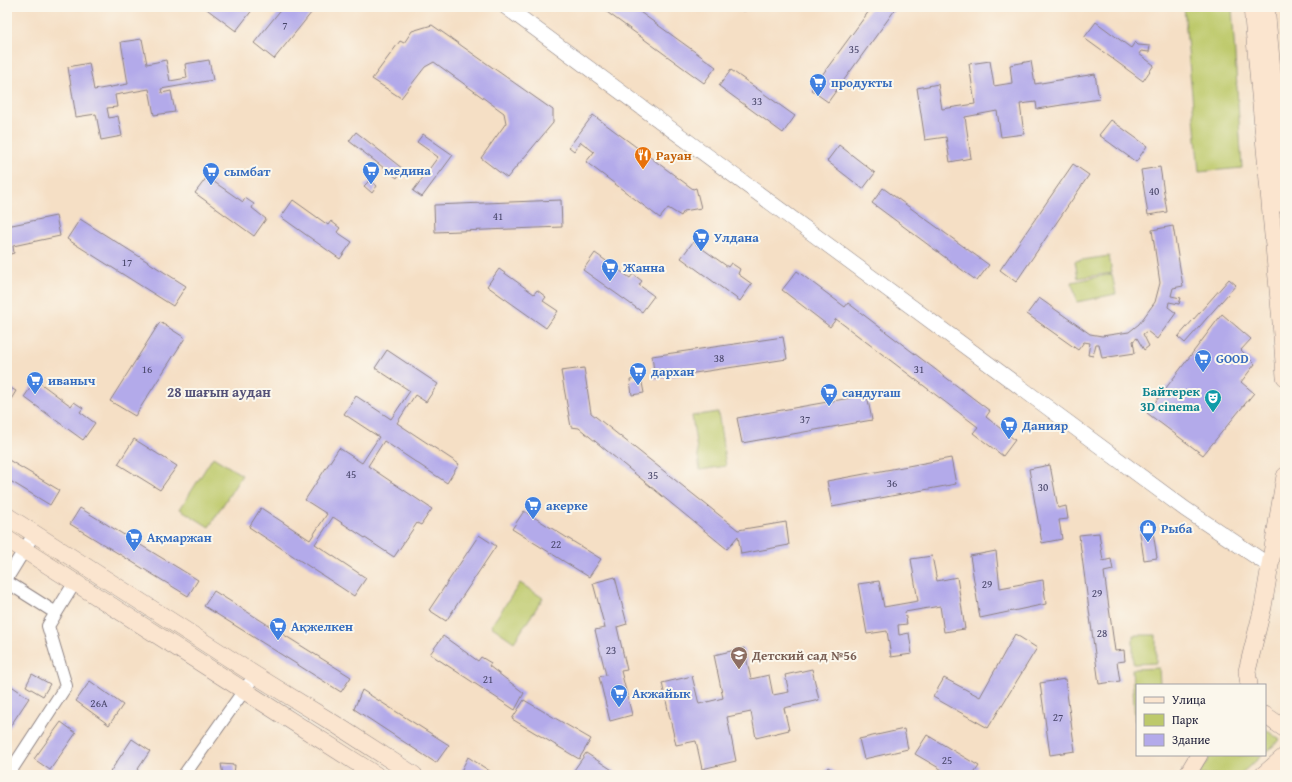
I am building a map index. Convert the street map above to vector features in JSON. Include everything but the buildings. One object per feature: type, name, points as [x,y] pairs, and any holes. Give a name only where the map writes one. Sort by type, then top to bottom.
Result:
[{"type":"main road","points":[[1252,7],[1282,322],[1285,378]]},
{"type":"main road","points":[[1266,7],[1285,205]]},
{"type":"main road","points":[[1245,680],[1263,607],[1285,476]]},
{"type":"main road","points":[[7,516],[255,676],[338,726],[414,775]]},
{"type":"main road","points":[[7,540],[76,582],[173,646],[376,775]]},
{"type":"main road","points":[[1266,716],[1285,729]]},
{"type":"main road","points":[[1187,775],[1197,756]]},
{"type":"main road","points":[[1263,775],[1285,756]]},
{"type":"street","points":[[506,7],[1179,505],[1270,566]]},
{"type":"street","points":[[7,578],[34,534]]},
{"type":"street","points":[[7,582],[56,613]]},
{"type":"street","points":[[8,775],[66,686],[48,626],[76,582]]},
{"type":"street","points":[[184,775],[255,676]]},
{"type":"green space","points":[[1184,7],[1232,7],[1242,168],[1199,172]]},
{"type":"green space","points":[[1109,256],[1112,273],[1078,278],[1075,261]]},
{"type":"green space","points":[[1112,274],[1116,294],[1077,302],[1072,282]]},
{"type":"green space","points":[[718,412],[726,466],[700,470],[692,416]]},
{"type":"green space","points":[[213,457],[242,475],[209,527],[180,509]]},
{"type":"green space","points":[[520,583],[543,598],[514,642],[491,626]]},
{"type":"green space","points":[[1133,635],[1156,635],[1156,663],[1133,664]]},
{"type":"green space","points":[[1159,668],[1160,684],[1136,684],[1136,721],[1135,721],[1132,669]]},
{"type":"green space","points":[[1266,730],[1280,740],[1266,752]]},
{"type":"green space","points":[[1210,756],[1262,756],[1239,775],[1199,775]]},
{"type":"place","name":"продукты","points":[[818,97]]},
{"type":"place","name":"Рауан","points":[[643,170]]},
{"type":"place","name":"медина","points":[[371,185]]},
{"type":"place","name":"сымбат","points":[[211,186]]},
{"type":"place","name":"Улдана","points":[[701,252]]},
{"type":"place","name":"Жанна","points":[[610,282]]},
{"type":"place","name":"GOOD","points":[[1203,373]]},
{"type":"place","name":"дархан","points":[[638,386]]},
{"type":"place","name":"иваныч","points":[[35,395]]},
{"type":"place","name":"сандугаш","points":[[829,407]]},
{"type":"place","name":"Байтерек 3D cinema","points":[[1213,413]]},
{"type":"place","name":"Данияр","points":[[1009,440]]},
{"type":"place","name":"акерке","points":[[533,520]]},
{"type":"place","name":"Рыба","points":[[1148,543]]},
{"type":"place","name":"Ақмаржан","points":[[134,552]]},
{"type":"place","name":"Ақжелкен","points":[[278,641]]},
{"type":"place","name":"Детский сад №56","points":[[739,670]]},
{"type":"place","name":"Акжайык","points":[[619,708]]},
{"type":"district","name":"28 шағын аудан","points":[[219,392]]}]
